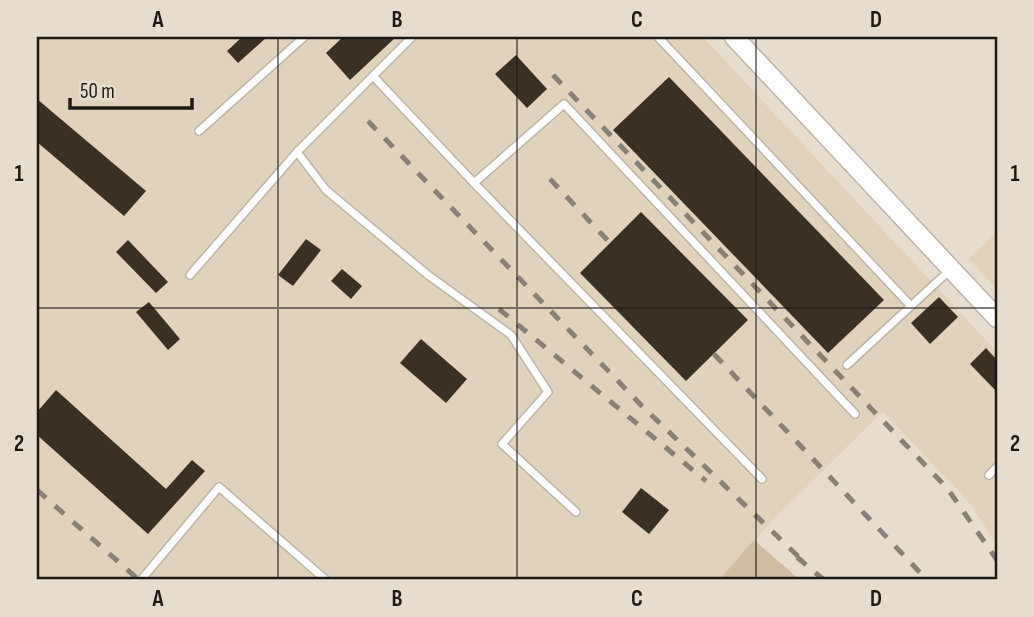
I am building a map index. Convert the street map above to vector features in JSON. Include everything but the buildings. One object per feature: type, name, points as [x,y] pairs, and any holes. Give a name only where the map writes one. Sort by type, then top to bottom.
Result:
[{"type":"street","points":[[734,37],[997,318]]},
{"type":"lane","points":[[200,131],[304,37]]},
{"type":"lane","points":[[190,275],[297,152],[412,37]]},
{"type":"lane","points":[[658,37],[911,306]]},
{"type":"lane","points":[[373,76],[762,479]]},
{"type":"lane","points":[[474,183],[564,104],[855,414]]},
{"type":"lane","points":[[297,152],[326,190],[428,275],[511,335],[548,391],[502,444],[576,512]]},
{"type":"lane","points":[[847,365],[951,269]]},
{"type":"lane","points":[[989,475],[997,467]]},
{"type":"lane","points":[[141,580],[219,487],[326,580]]},
{"type":"shaded area","points":[[37,37],[703,37],[997,352],[997,545],[972,506],[883,411],[773,520],[719,580],[37,580]]},
{"type":"shaded area","points":[[997,232],[997,289],[969,259]]},
{"type":"shaded area","points":[[754,540],[800,580],[719,580]]},
{"type":"railway","points":[[553,75],[947,488],[997,560]]},
{"type":"railway","points":[[368,121],[641,405],[805,563]]},
{"type":"railway","points":[[550,179],[610,243]]},
{"type":"railway","points":[[499,309],[706,481]]},
{"type":"railway","points":[[714,354],[927,580]]},
{"type":"railway","points":[[37,490],[139,580]]},
{"type":"railway","points":[[797,557],[824,580]]}]
